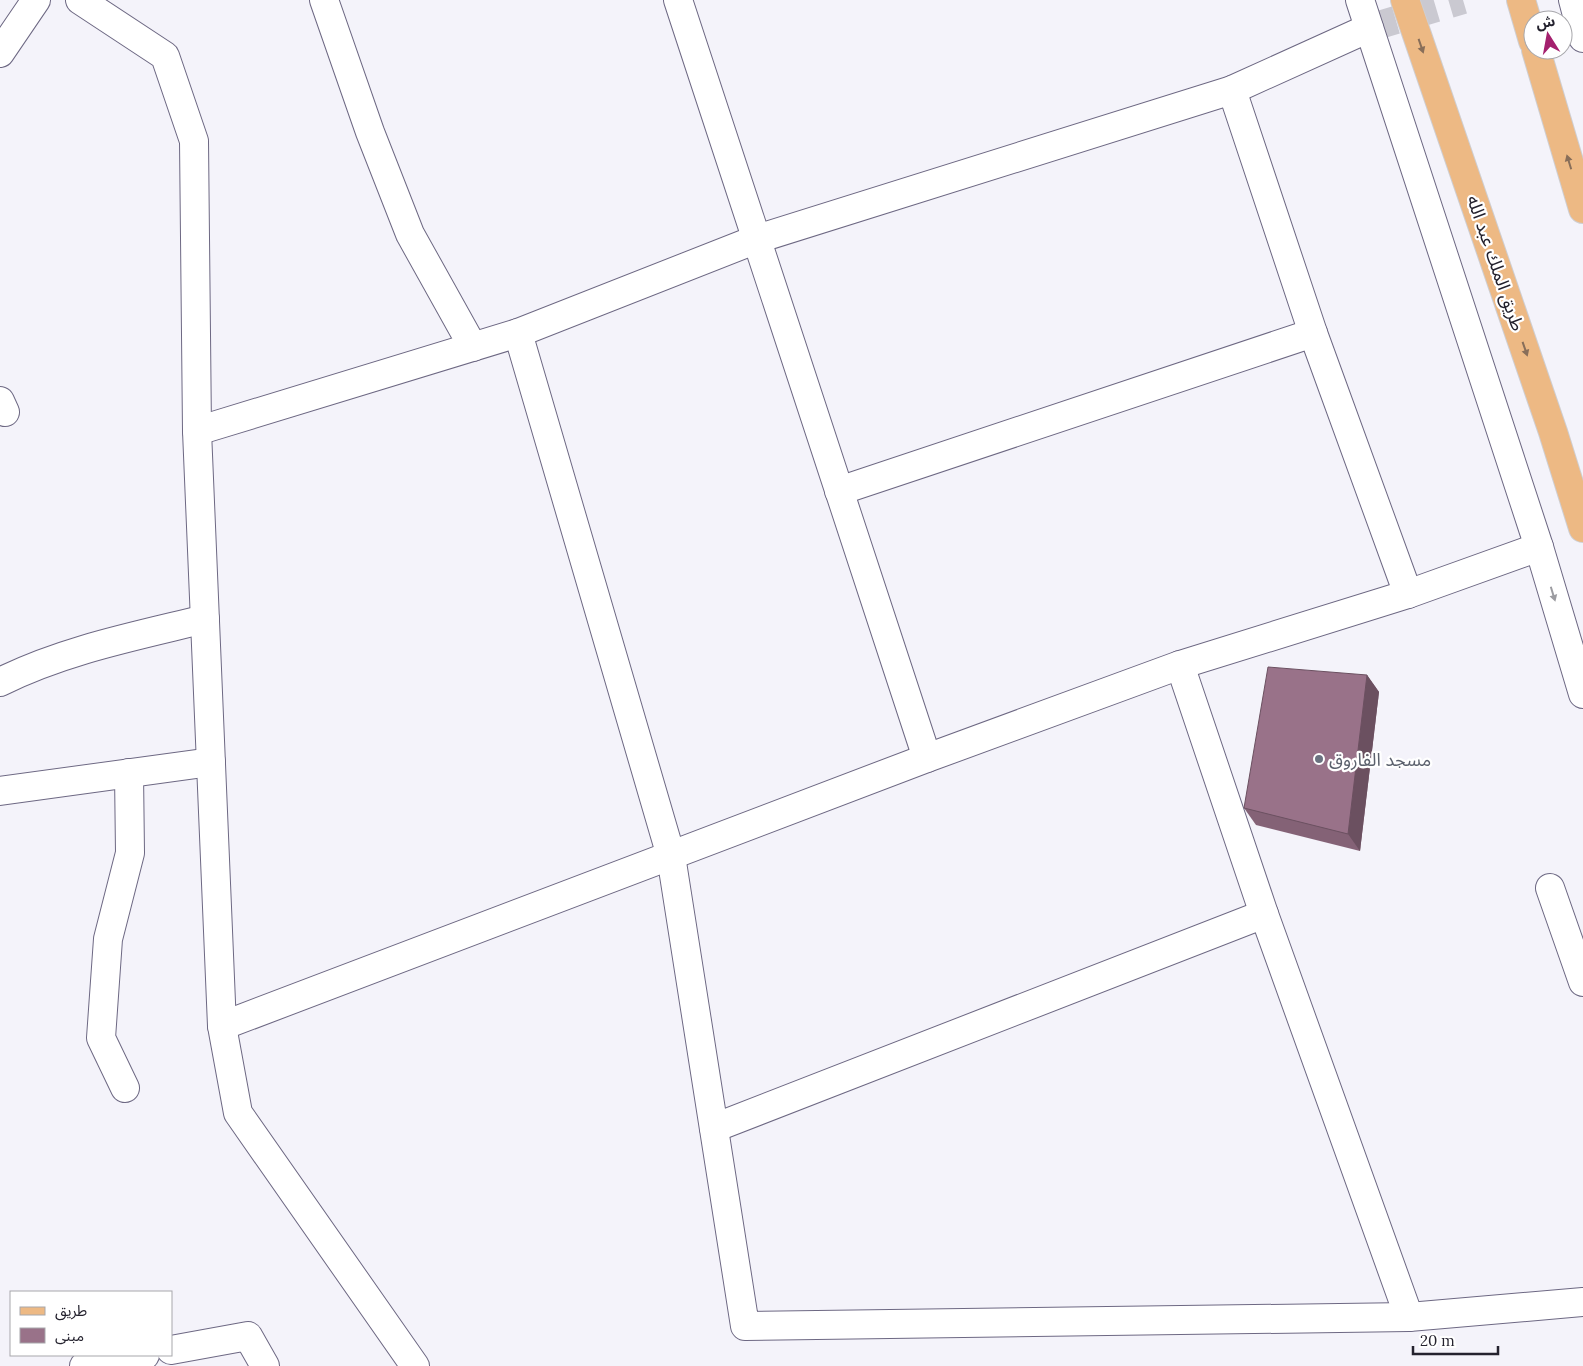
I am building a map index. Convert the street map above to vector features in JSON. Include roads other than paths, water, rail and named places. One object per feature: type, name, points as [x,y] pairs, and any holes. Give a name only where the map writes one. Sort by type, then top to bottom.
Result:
[{"type":"main road","name":"طريق الملك عبد الله","points":[[1405,0],[1550,422],[1583,528]]},
{"type":"main road","points":[[1539,60],[1583,208]]},
{"type":"street","points":[[0,53],[36,0]]},
{"type":"street","points":[[80,0],[165,56],[194,141],[197,431],[222,1026],[238,1114],[415,1366]]},
{"type":"street","points":[[324,0],[370,132],[410,234],[474,347]]},
{"type":"street","points":[[678,0],[927,758]]},
{"type":"street","points":[[1360,0],[1539,547],[1583,694]]},
{"type":"street","points":[[1573,0],[1583,38]]},
{"type":"street","points":[[197,431],[518,333],[757,239],[1232,90],[1368,28]]},
{"type":"street","points":[[1232,90],[1314,333],[1408,594]]},
{"type":"street","points":[[518,333],[671,856],[746,1326],[1409,1317],[1583,1302]]},
{"type":"street","points":[[839,491],[1314,333]]},
{"type":"street","points":[[222,1026],[927,758],[1180,665],[1408,594],[1539,547]]},
{"type":"street","points":[[0,682],[21,672],[99,645],[205,619]]},
{"type":"street","points":[[1180,665],[1264,914],[1409,1317]]},
{"type":"street","points":[[0,791],[211,762]]},
{"type":"street","points":[[125,1088],[102,1038],[108,939],[130,854],[129,773]]},
{"type":"street","points":[[1550,888],[1583,982]]},
{"type":"street","points":[[714,1128],[1264,914]]},
{"type":"street","points":[[172,1350],[248,1336],[265,1366]]},
{"type":"street","points":[[84,1366],[139,1356]]},
{"type":"tunnel","points":[[1369,28],[1463,0]]},
{"type":"place","name":"مسجد الفاروق","points":[[1319,759]]}]
